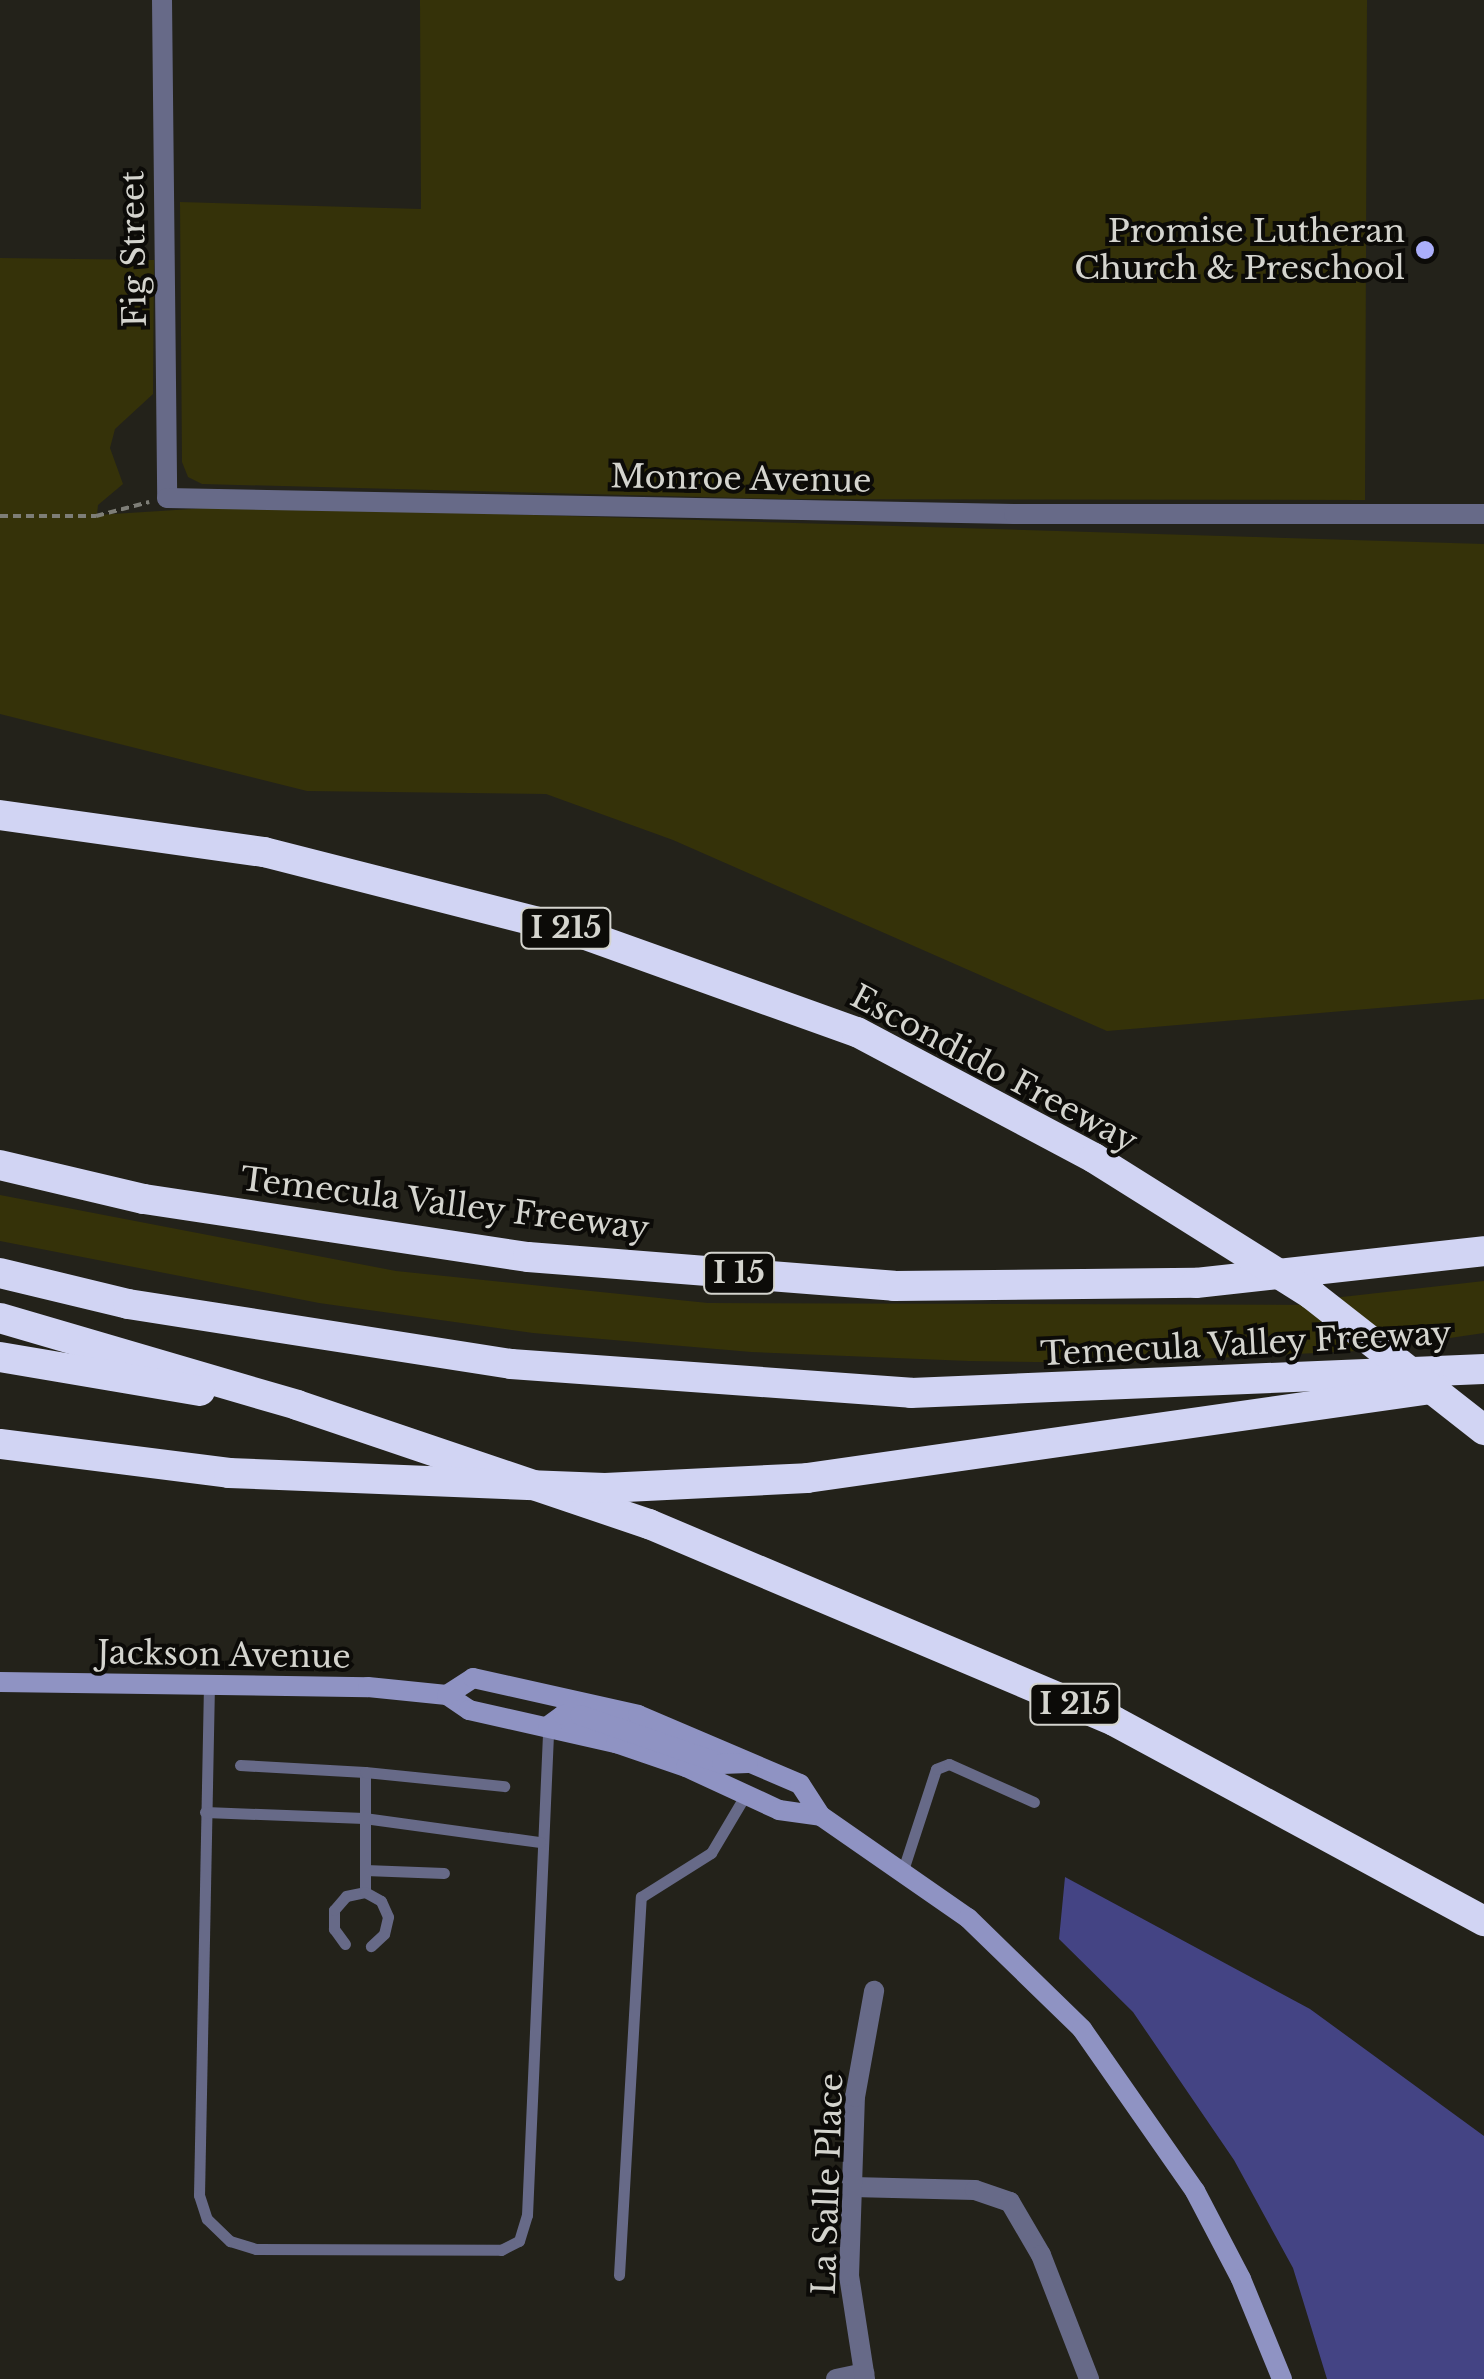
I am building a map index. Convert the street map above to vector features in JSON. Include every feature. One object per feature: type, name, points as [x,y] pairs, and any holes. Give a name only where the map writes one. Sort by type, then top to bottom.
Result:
[{"type":"highway","name":"Escondido Freeway","points":[[0,815],[264,852],[577,932],[858,1032],[1094,1158],[1312,1294],[1484,1430]]},
{"type":"highway","name":"Temecula Valley Freeway","points":[[0,1164],[144,1199],[528,1257],[894,1286],[1196,1283],[1484,1251]]},
{"type":"highway","name":"Temecula Valley Freeway","points":[[0,1273],[128,1304],[510,1364],[911,1392],[1484,1368]]},
{"type":"highway","points":[[0,1318],[297,1406]]},
{"type":"highway","points":[[0,1357],[297,1406]]},
{"type":"highway","points":[[0,1444],[229,1473],[605,1488],[806,1478],[1484,1380]]},
{"type":"highway","name":"I 215","points":[[297,1406],[648,1524],[1114,1721],[1484,1921]]},
{"type":"main road","name":"Jackson Avenue","points":[[447,1695],[472,1678],[556,1693],[638,1715],[800,1784],[821,1816],[903,1870],[1023,1968],[1123,2082],[1202,2205],[1282,2379]]},
{"type":"main road","name":"Jackson Avenue","points":[[0,1682],[209,1684],[447,1695],[469,1710],[548,1726],[651,1755],[779,1810],[821,1816]]},
{"type":"main road","points":[[548,1726],[564,1715],[580,1715],[722,1764],[755,1762]]},
{"type":"street","name":"Fig Street","points":[[162,0],[167,498]]},
{"type":"street","name":"Monroe Avenue","points":[[167,498],[1014,514],[1484,514]]},
{"type":"street","name":"La Salle Place","points":[[865,2376],[849,2276],[854,2097],[874,1991]]},
{"type":"street","points":[[852,2187],[975,2190],[1010,2202],[1041,2254],[1089,2379]]},
{"type":"street","points":[[836,2379],[865,2376]]},
{"type":"lane","points":[[209,1684],[200,2195],[208,2219],[230,2242],[256,2249],[501,2250],[519,2242],[527,2216],[540,1842],[548,1726]]},
{"type":"lane","points":[[903,1870],[936,1769],[950,1764],[1034,1802]]},
{"type":"lane","points":[[240,1766],[365,1772],[504,1786]]},
{"type":"lane","points":[[365,1772],[365,1892]]},
{"type":"lane","points":[[619,2275],[641,1897],[712,1853],[746,1794]]},
{"type":"lane","points":[[205,1812],[364,1818],[540,1842]]},
{"type":"lane","points":[[365,1870],[444,1873]]},
{"type":"lane","points":[[345,1944],[334,1929],[334,1910],[346,1896],[365,1892],[381,1900],[388,1917],[384,1934],[371,1946]]},
{"type":"path","points":[[0,516],[96,516],[167,498]]},
{"type":"shaded area","points":[[420,0],[1367,0],[1365,500],[784,499],[202,484],[188,477],[182,462],[180,202],[421,209]]},
{"type":"shaded area","points":[[0,258],[154,260],[153,394],[115,429],[110,448],[123,484],[98,505],[97,515],[239,506],[1484,544],[1484,999],[1107,1031],[673,840],[546,794],[307,791],[0,714]]},
{"type":"shaded area","points":[[0,1195],[396,1271],[708,1303],[1315,1305],[1378,1350],[1113,1363],[969,1361],[751,1352],[533,1333],[319,1303],[0,1241]]},
{"type":"shaded area","points":[[1484,1281],[1484,1333],[1395,1346],[1324,1299]]},
{"type":"shaded area","points":[[1065,1877],[1310,2009],[1484,2136],[1484,2379],[1327,2379],[1293,2268],[1234,2160],[1133,2012],[1059,1939]]},
{"type":"place","name":"Promise Lutheran Church & Preschool","points":[[1425,250]]}]
